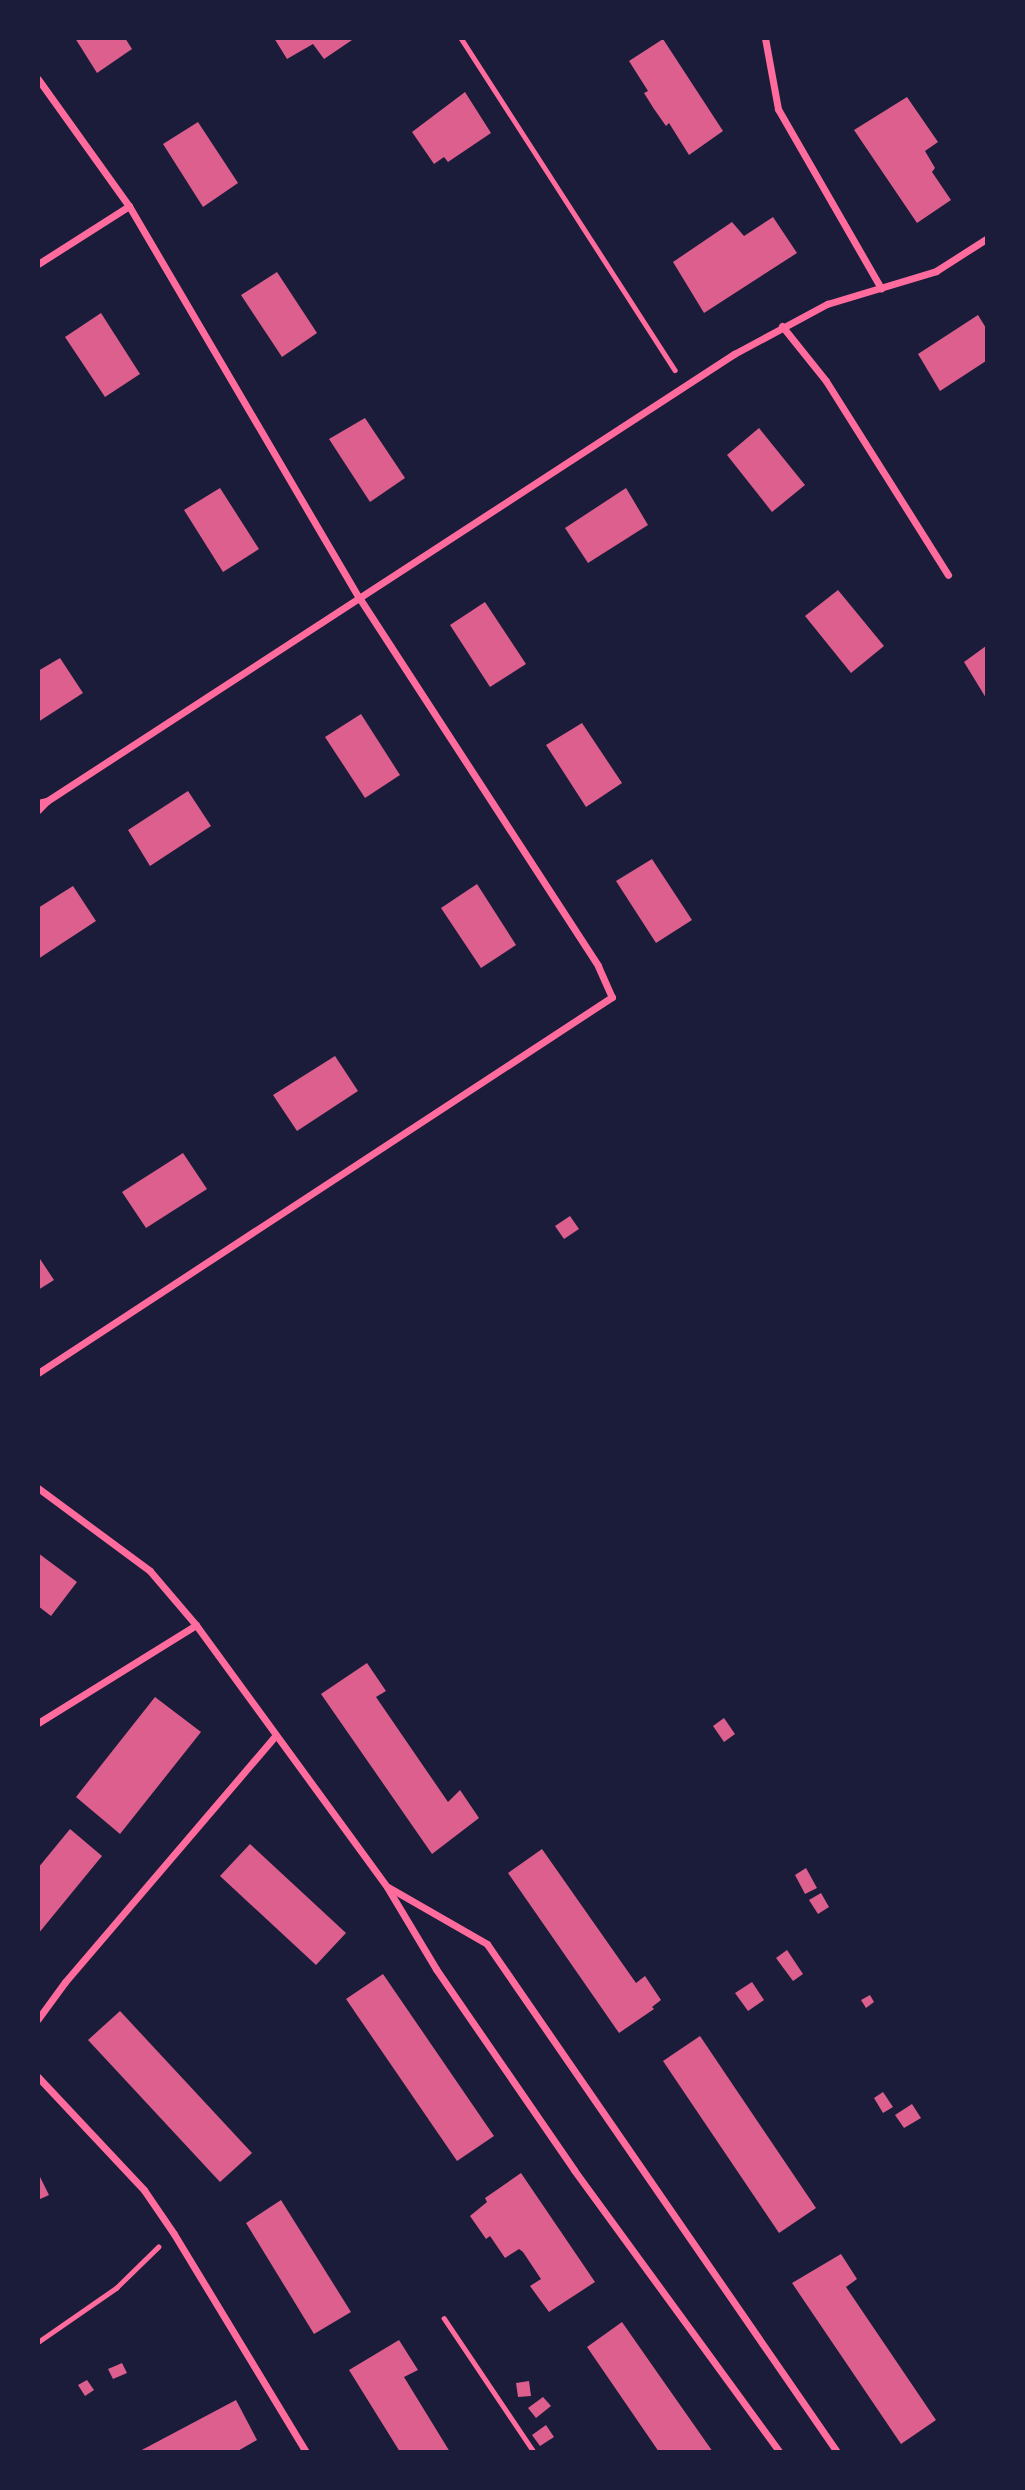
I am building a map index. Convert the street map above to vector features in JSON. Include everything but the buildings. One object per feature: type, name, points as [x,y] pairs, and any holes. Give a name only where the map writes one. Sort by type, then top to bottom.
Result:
[{"type":"street","points":[[765,38],[778,109],[881,288]]},
{"type":"street","points":[[38,79],[129,206],[360,599],[598,966],[612,998],[38,1373]]},
{"type":"street","points":[[38,264],[129,206]]},
{"type":"street","points":[[38,810],[43,802],[782,326],[827,304],[936,271],[986,239]]},
{"type":"street","points":[[782,326],[826,381],[948,575]]},
{"type":"street","points":[[38,1488],[150,1571],[196,1625],[387,1887],[436,1969],[566,2159],[780,2452]]},
{"type":"street","points":[[38,1723],[196,1625]]},
{"type":"street","points":[[38,2019],[65,1982],[275,1736]]},
{"type":"street","points":[[387,1887],[487,1944],[837,2452]]},
{"type":"street","points":[[38,2077],[144,2190],[174,2234],[306,2452]]},
{"type":"path","points":[[461,38],[685,386]]},
{"type":"path","points":[[38,2342],[116,2288],[153,2251]]},
{"type":"path","points":[[444,2318],[532,2451]]}]
